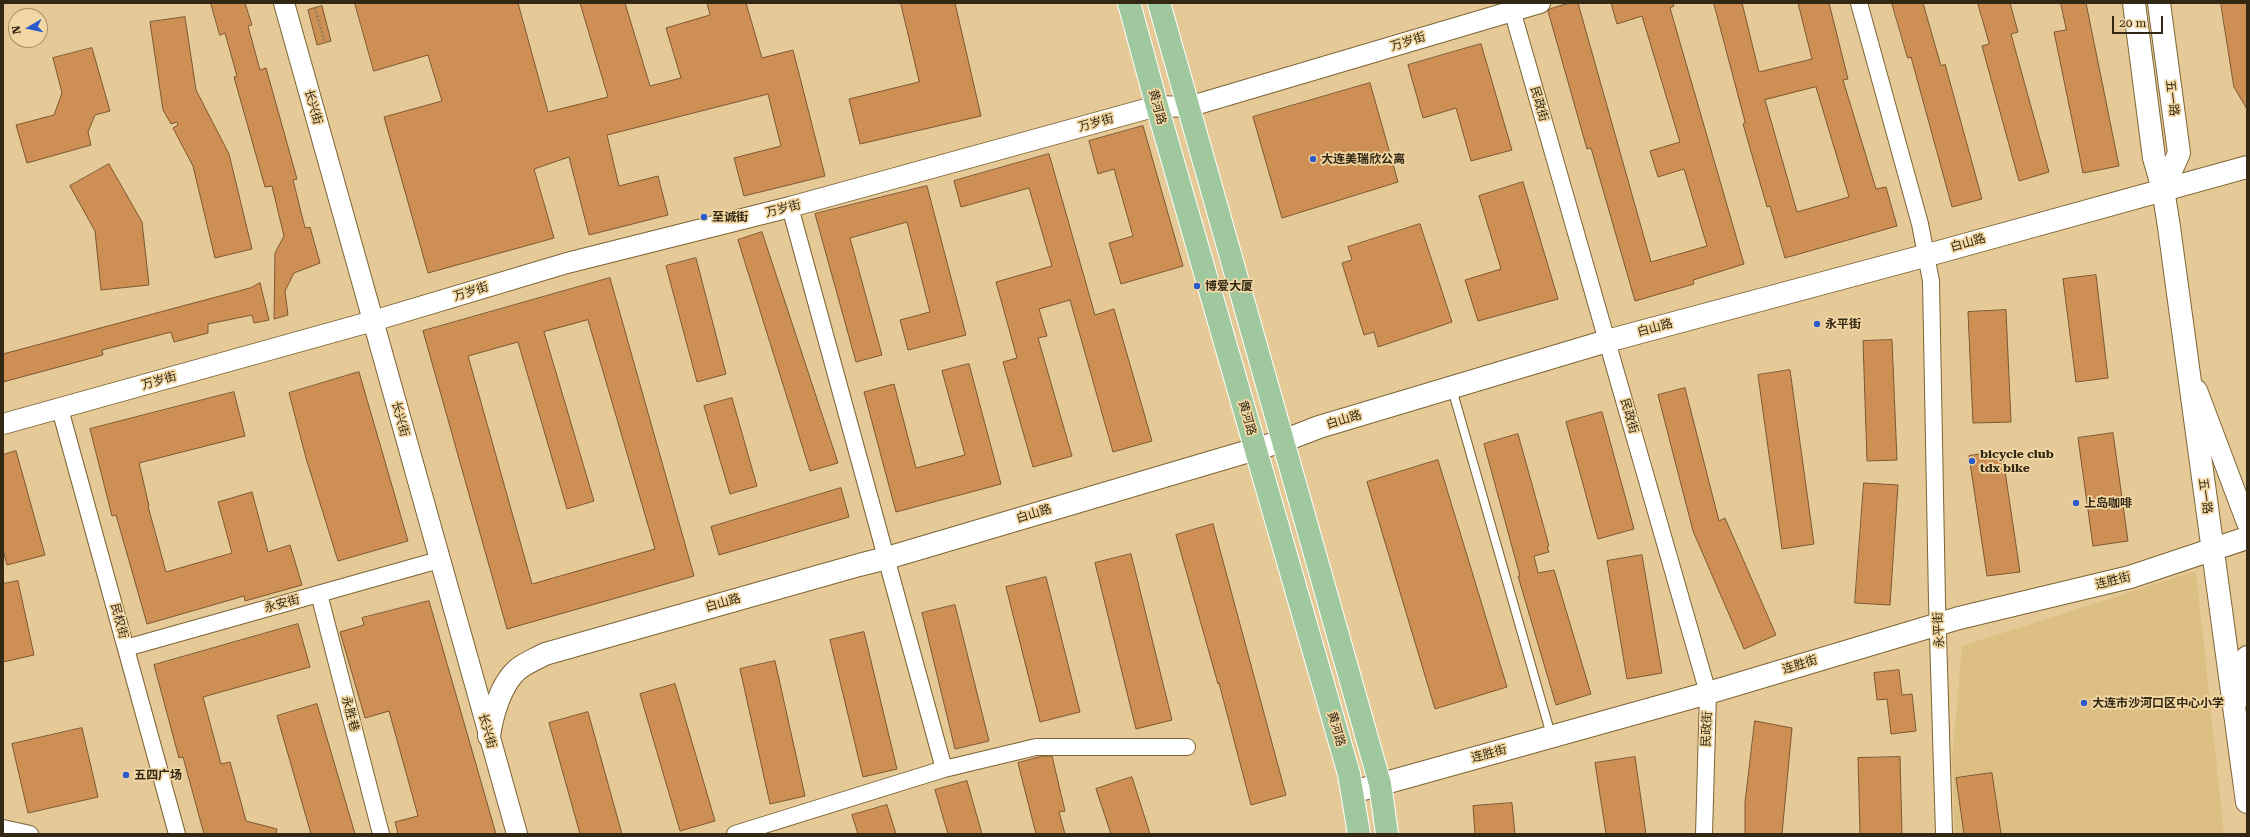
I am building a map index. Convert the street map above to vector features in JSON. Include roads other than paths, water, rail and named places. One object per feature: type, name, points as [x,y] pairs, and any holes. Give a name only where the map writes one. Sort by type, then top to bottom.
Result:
[{"type":"main road","name":"黄河路","points":[[1129,3],[1353,792],[1359,834]]},
{"type":"main road","points":[[1160,3],[1188,107],[1380,784],[1387,834]]},
{"type":"main road","name":"五一路","points":[[2134,3],[2154,158],[2163,189],[2247,802]]},
{"type":"main road","name":"五一路","points":[[2159,3],[2179,153],[2163,189]]},
{"type":"main road","name":"白山路","points":[[489,736],[492,713],[517,670],[545,654],[859,564],[887,558],[1283,441],[1319,427],[1607,341],[1928,255],[2247,167]]},
{"type":"main road","name":"连胜街","points":[[1353,792],[1708,693],[1938,624],[2130,577],[2212,548],[2247,538]]},
{"type":"street","name":"长兴街","points":[[284,3],[517,834]]},
{"type":"street","name":"万岁街","points":[[3,424],[373,321],[567,264],[790,207],[1157,106],[1188,107],[1511,7],[1540,3]]},
{"type":"street","name":"永平街","points":[[1859,3],[1928,255],[1931,281],[1944,834]]},
{"type":"street","name":"民政街","points":[[1511,7],[1708,693],[1704,834]]},
{"type":"street","points":[[790,207],[944,769]]},
{"type":"street","points":[[2188,366],[2247,523]]},
{"type":"street","name":"民权街","points":[[60,409],[177,834]]},
{"type":"street","name":"永安街","points":[[126,648],[439,560]]},
{"type":"street","name":"永胜巷","points":[[319,594],[381,834]]},
{"type":"street","points":[[2235,710],[2245,658],[2247,656]]},
{"type":"street","points":[[735,834],[944,769],[1036,747],[1187,747]]},
{"type":"street","points":[[4,830],[30,834]]},
{"type":"lane","points":[[1452,387],[1551,736]]},
{"type":"place","name":"大连美瑞欣公离","points":[[1313,159]]},
{"type":"place","name":"至诚街","points":[[704,217]]},
{"type":"place","name":"博爱大厦","points":[[1197,286]]},
{"type":"place","name":"永平街","points":[[1817,324]]},
{"type":"place","name":"bicycle club tdx bike","points":[[1972,461]]},
{"type":"place","name":"上岛咖啡","points":[[2076,503]]},
{"type":"place","name":"大连市沙河口区中心小学","points":[[2084,703]]},
{"type":"place","name":"五四广场","points":[[126,775]]}]
